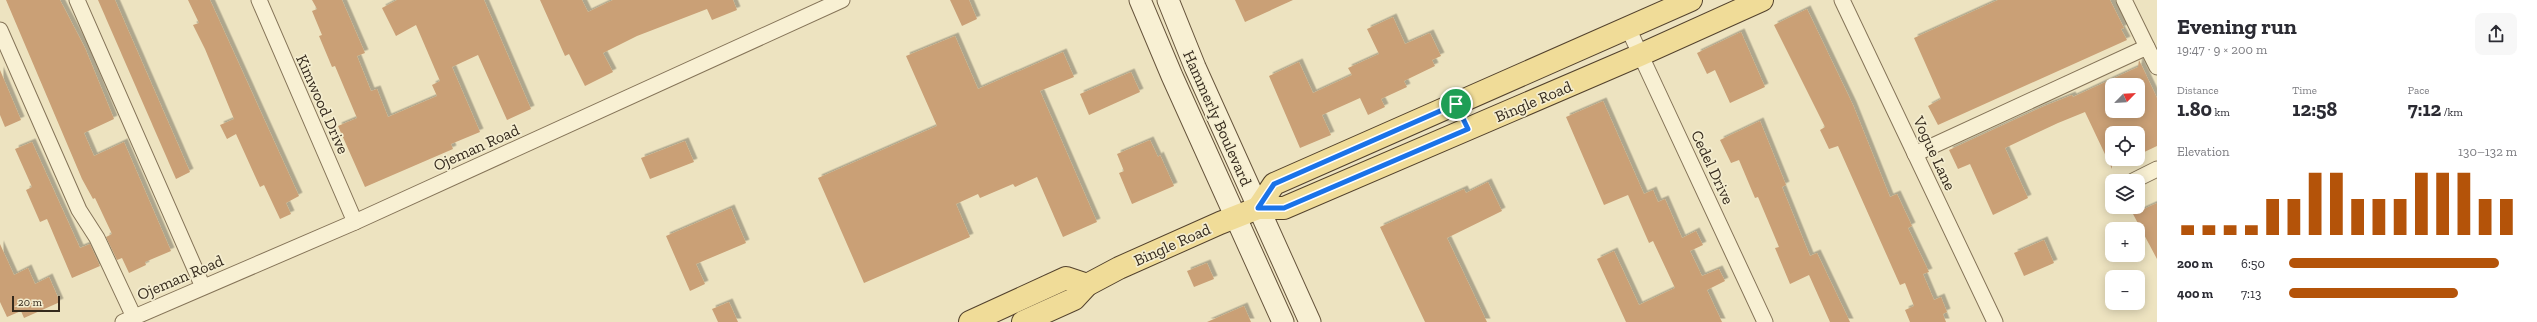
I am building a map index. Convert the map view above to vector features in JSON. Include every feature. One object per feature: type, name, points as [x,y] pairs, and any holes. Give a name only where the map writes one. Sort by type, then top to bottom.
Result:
[{"type":"main road","name":"Hammerly Boulevard","points":[[1140,0],[1282,322]]},
{"type":"main road","name":"Hammerly Boulevard","points":[[1168,0],[1258,208],[1310,322]]},
{"type":"main road","name":"Bingle Road","points":[[1258,208],[1274,184],[1691,0]]},
{"type":"main road","name":"Bingle Road","points":[[1024,322],[1074,299],[1087,285],[1119,268],[1235,217],[1258,208],[1284,208],[1640,55],[1762,0]]},
{"type":"main road","points":[[1456,104],[1468,129]]},
{"type":"main road","points":[[970,322],[1007,314],[1066,278],[1087,285]]},
{"type":"street","points":[[77,0],[203,287]]},
{"type":"street","name":"Kimwood Drive","points":[[259,0],[355,222]]},
{"type":"street","name":"Ojeman Road","points":[[128,319],[355,222],[842,0]]},
{"type":"street","name":"Vogue Lane","points":[[1842,0],[1995,322]]},
{"type":"street","points":[[2124,0],[2157,67]]},
{"type":"street","name":"Cedel Drive","points":[[1628,28],[1765,322]]},
{"type":"street","points":[[0,30],[79,210],[97,238],[128,319]]},
{"type":"street","points":[[1915,154],[2147,47]]},
{"type":"street","points":[[2145,175],[2157,169]]},
{"type":"building","points":[[6,0],[60,0],[85,48],[114,119],[84,133],[94,156],[124,142],[171,251],[145,262],[146,265],[129,273],[122,258],[117,260],[106,237],[112,234],[95,198],[93,199],[82,179]]},
{"type":"building","points":[[98,0],[115,0],[190,172],[176,179]]},
{"type":"building","points":[[188,0],[210,0],[299,196],[286,203],[291,214],[280,219],[264,185],[260,187],[236,134],[227,139],[220,125],[234,119],[205,49],[193,25],[199,23]]},
{"type":"building","points":[[312,0],[342,0],[365,53],[357,56],[371,91],[377,89],[388,117],[437,96],[432,85],[440,81],[416,25],[396,36],[382,8],[397,0],[484,0],[531,109],[507,120],[478,55],[452,67],[480,132],[451,144],[453,149],[365,187],[338,126],[357,118],[335,66],[332,67],[319,36],[322,35],[312,11],[317,9]]},
{"type":"building","points":[[540,0],[582,0],[588,12],[613,0],[733,0],[737,10],[712,20],[707,9],[637,36],[603,53],[613,72],[585,86],[569,54],[565,56]]},
{"type":"building","points":[[950,0],[969,0],[977,19],[962,26]]},
{"type":"building","points":[[1235,0],[1293,0],[1245,22]]},
{"type":"building","points":[[1998,0],[2110,0],[2124,28],[2121,29],[2127,40],[1938,125],[1928,106],[1941,99],[1914,38]]},
{"type":"building","points":[[1807,9],[1853,105],[1890,197],[1897,194],[1912,226],[1908,228],[1929,272],[1923,274],[1934,300],[1941,297],[1947,312],[1943,314],[1946,322],[1910,322],[1905,310],[1914,306],[1905,283],[1900,285],[1838,146],[1829,149],[1820,130],[1825,127],[1774,25]]},
{"type":"building","points":[[1393,17],[1405,44],[1430,33],[1441,56],[1432,60],[1435,66],[1404,81],[1407,87],[1381,99],[1385,107],[1368,115],[1360,98],[1322,115],[1331,135],[1300,148],[1269,76],[1299,62],[1313,93],[1352,75],[1348,68],[1379,54],[1367,29]]},
{"type":"building","points":[[1741,32],[1765,87],[1730,103],[1715,70],[1707,74],[1697,53]]},
{"type":"building","points":[[955,36],[978,89],[1063,52],[1074,77],[1040,91],[1097,222],[1063,237],[1037,177],[1015,187],[1013,184],[980,198],[978,194],[956,204],[970,237],[864,283],[818,178],[937,126],[906,56]]},
{"type":"building","points":[[2139,60],[2157,98],[2157,146],[2145,152],[2145,126],[2105,126],[2105,154],[2085,112],[2058,123],[2005,148],[2028,198],[1993,215],[1970,164],[1958,169],[1949,150],[2042,107],[2072,95],[2073,97],[2105,82],[2105,118],[2145,118],[2145,78],[2114,78],[2138,67]]},
{"type":"building","points":[[0,70],[21,120],[5,127],[0,115]]},
{"type":"building","points":[[1131,72],[1140,92],[1089,115],[1080,94]]},
{"type":"building","points":[[1603,101],[1644,194],[1653,190],[1658,202],[1665,199],[1682,238],[1696,231],[1703,245],[1690,251],[1702,276],[1719,269],[1725,281],[1707,290],[1722,322],[1626,322],[1597,259],[1614,251],[1639,305],[1675,288],[1653,241],[1649,243],[1628,195],[1604,205],[1566,117]]},
{"type":"building","points":[[1760,121],[1786,185],[1782,187],[1810,256],[1817,253],[1850,322],[1830,322],[1809,275],[1790,284],[1775,248],[1779,247],[1758,197],[1755,198],[1739,160],[1731,163],[1720,140]]},
{"type":"building","points":[[1150,140],[1158,157],[1160,155],[1174,186],[1132,204],[1119,173],[1124,171],[1117,154]]},
{"type":"building","points":[[685,141],[694,162],[650,179],[641,158]]},
{"type":"building","points":[[32,142],[80,248],[90,244],[100,266],[72,278],[47,219],[40,222],[26,190],[32,187],[15,149]]},
{"type":"building","points":[[1488,182],[1502,211],[1447,238],[1487,322],[1425,322],[1380,227],[1464,189],[1466,193]]},
{"type":"building","points":[[2157,203],[2157,259],[2145,236],[2145,222],[2137,222],[2133,214],[2145,214],[2145,208]]},
{"type":"building","points":[[731,208],[746,243],[696,264],[705,284],[690,291],[666,236]]},
{"type":"building","points":[[2044,240],[2054,263],[2024,276],[2014,253]]},
{"type":"building","points":[[0,244],[14,275],[28,268],[35,284],[49,277],[60,302],[24,318],[21,311],[7,317],[0,302]]},
{"type":"building","points":[[1207,263],[1214,279],[1194,287],[1187,271]]},
{"type":"building","points":[[729,302],[738,322],[718,322],[712,309]]},
{"type":"building","points":[[1244,306],[1251,322],[1207,322]]},
{"type":"route","points":[[1456,104],[1468,129],[1284,208],[1258,208],[1274,184],[1456,104]]}]
